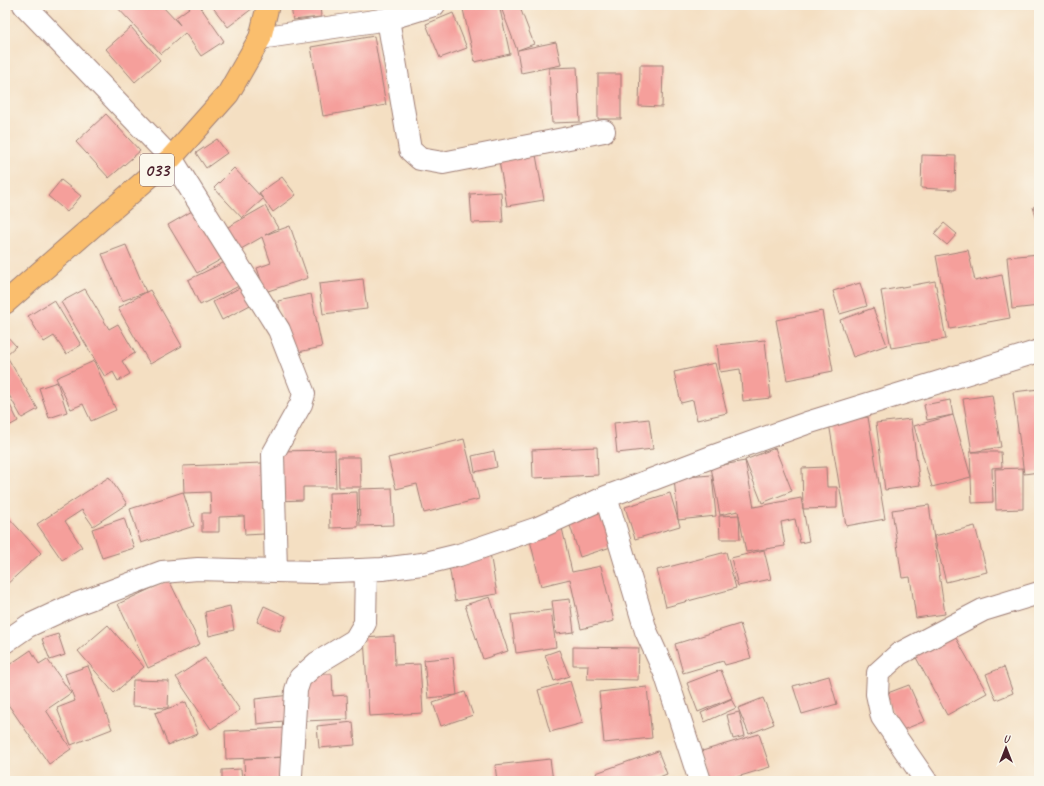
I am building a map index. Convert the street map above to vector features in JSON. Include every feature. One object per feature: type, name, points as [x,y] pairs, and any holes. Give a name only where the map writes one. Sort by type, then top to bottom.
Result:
[{"type":"main road","name":"033","points":[[5,303],[170,158],[228,94],[260,38],[268,5]]},
{"type":"street","points":[[24,5],[170,158],[279,330],[304,394],[301,404],[273,454],[276,571]]},
{"type":"street","points":[[260,38],[388,19],[434,5]]},
{"type":"street","points":[[388,19],[410,150],[420,159],[443,163],[604,131]]},
{"type":"street","points":[[5,642],[34,623],[72,606],[162,572],[198,569],[314,572],[366,570],[422,564],[459,555],[538,528],[606,497],[807,423],[1039,351]]},
{"type":"street","points":[[606,497],[646,631],[665,673],[700,781]]},
{"type":"street","points":[[291,775],[296,690],[300,678],[317,663],[355,640],[365,623],[366,570]]},
{"type":"street","points":[[926,781],[882,717],[877,694],[878,673],[899,654],[983,610],[1039,592]]},
{"type":"building","points":[[115,5],[161,5],[180,25],[175,18],[193,5],[199,5],[224,41],[201,56],[185,33],[161,54]]},
{"type":"building","points":[[211,5],[251,5],[253,8],[228,27]]},
{"type":"building","points":[[320,5],[321,17],[293,20],[291,6]]},
{"type":"building","points":[[462,5],[499,5],[510,54],[475,62]]},
{"type":"building","points":[[500,5],[519,5],[534,44],[518,50],[556,42],[561,65],[521,73],[517,50]]},
{"type":"building","points":[[453,13],[467,48],[440,58],[426,24]]},
{"type":"building","points":[[131,27],[160,60],[135,82],[106,49]]},
{"type":"building","points":[[374,36],[386,105],[323,116],[311,47]]},
{"type":"building","points":[[640,65],[663,65],[662,107],[639,106]]},
{"type":"building","points":[[577,67],[580,122],[552,123],[549,68]]},
{"type":"building","points":[[598,74],[621,74],[621,119],[598,119]]},
{"type":"building","points":[[106,114],[140,151],[109,178],[76,142]]},
{"type":"building","points":[[217,139],[227,153],[206,168],[196,153]]},
{"type":"building","points":[[536,155],[544,200],[507,206],[499,161]]},
{"type":"building","points":[[922,155],[956,156],[955,190],[921,188]]},
{"type":"building","points":[[234,168],[263,199],[242,218],[214,188]]},
{"type":"building","points":[[282,177],[296,195],[273,212],[259,193]]},
{"type":"building","points":[[61,180],[81,196],[67,212],[48,196]]},
{"type":"building","points":[[501,192],[503,222],[472,223],[470,194]]},
{"type":"building","points":[[1039,205],[1039,226],[1033,207]]},
{"type":"building","points":[[265,206],[278,228],[265,235],[290,226],[308,278],[265,292],[257,268],[271,263],[262,237],[234,253],[221,231]]},
{"type":"building","points":[[199,207],[227,256],[197,273],[168,225]]},
{"type":"building","points":[[944,223],[957,234],[947,245],[934,234]]},
{"type":"building","points":[[126,245],[146,292],[122,301],[102,254]]},
{"type":"building","points":[[968,250],[975,281],[1002,275],[1010,318],[950,329],[936,256]]},
{"type":"building","points":[[1039,254],[1039,306],[1012,309],[1007,257]]},
{"type":"building","points":[[227,261],[239,286],[200,305],[188,280]]},
{"type":"building","points":[[363,279],[367,309],[323,314],[319,284]]},
{"type":"building","points":[[935,281],[946,339],[891,348],[881,291]]},
{"type":"building","points":[[860,283],[867,306],[840,314],[833,291]]},
{"type":"building","points":[[243,286],[252,304],[222,320],[213,302]]},
{"type":"building","points":[[85,289],[109,329],[118,324],[135,353],[122,361],[130,374],[118,381],[113,372],[105,377],[61,302]]},
{"type":"building","points":[[150,290],[182,346],[150,364],[118,308]]},
{"type":"building","points":[[311,294],[322,347],[289,354],[278,301]]},
{"type":"building","points":[[54,300],[81,345],[66,354],[54,336],[44,342],[28,316]]},
{"type":"building","points":[[873,308],[887,345],[853,357],[840,320]]},
{"type":"building","points":[[822,311],[833,371],[787,380],[776,320]]},
{"type":"building","points":[[5,334],[16,346],[6,355],[5,355]]},
{"type":"building","points":[[765,340],[771,398],[743,401],[740,369],[720,372],[717,345]]},
{"type":"building","points":[[6,355],[38,409],[22,418],[5,388]]},
{"type":"building","points":[[94,361],[116,410],[91,421],[83,404],[71,409],[56,378]]},
{"type":"building","points":[[715,363],[727,413],[697,420],[693,400],[681,403],[674,372]]},
{"type":"building","points":[[57,382],[67,412],[49,418],[39,388]]},
{"type":"building","points":[[1039,389],[1039,472],[1024,474],[1013,392]]},
{"type":"building","points":[[992,395],[1001,447],[972,452],[963,399]]},
{"type":"building","points":[[7,399],[18,421],[5,428],[5,400]]},
{"type":"building","points":[[950,400],[953,415],[927,420],[924,405]]},
{"type":"building","points":[[953,415],[971,477],[932,487],[914,426]]},
{"type":"building","points":[[868,417],[885,519],[846,526],[829,423]]},
{"type":"building","points":[[649,419],[653,449],[617,453],[614,423]]},
{"type":"building","points":[[911,419],[920,485],[885,490],[876,423]]},
{"type":"building","points":[[464,439],[479,499],[424,513],[417,484],[396,489],[388,458]]},
{"type":"building","points":[[597,447],[598,475],[533,478],[532,450]]},
{"type":"building","points":[[775,448],[792,491],[762,503],[745,460]]},
{"type":"building","points":[[335,450],[336,487],[303,487],[303,500],[278,501],[277,451]]},
{"type":"building","points":[[494,451],[497,467],[475,472],[472,456]]},
{"type":"building","points":[[970,452],[1001,452],[1002,467],[992,468],[993,502],[972,503]]},
{"type":"building","points":[[338,457],[360,457],[361,487],[339,487]]},
{"type":"building","points":[[745,461],[754,507],[801,498],[809,541],[800,543],[795,519],[781,522],[785,546],[746,552],[738,511],[720,515],[711,467]]},
{"type":"building","points":[[262,463],[264,534],[245,535],[244,516],[219,517],[219,532],[202,532],[202,513],[211,513],[210,492],[184,493],[183,466]]},
{"type":"building","points":[[826,467],[827,487],[837,487],[837,508],[803,509],[802,468]]},
{"type":"building","points":[[1023,468],[1023,509],[996,510],[995,469]]},
{"type":"building","points":[[712,475],[716,516],[678,520],[674,478]]},
{"type":"building","points":[[109,477],[127,504],[93,526],[82,510],[65,521],[82,547],[62,560],[37,524]]},
{"type":"building","points":[[392,488],[394,525],[360,526],[359,489]]},
{"type":"building","points":[[183,492],[194,526],[141,543],[130,509]]},
{"type":"building","points":[[357,492],[358,527],[330,528],[329,493]]},
{"type":"building","points":[[670,493],[680,526],[635,539],[625,507]]},
{"type":"building","points":[[929,505],[945,614],[916,618],[910,577],[902,578],[892,510]]},
{"type":"building","points":[[601,506],[614,546],[580,557],[567,516]]},
{"type":"building","points":[[739,515],[740,539],[720,539],[719,516]]},
{"type":"building","points":[[7,516],[41,553],[5,586],[5,518]]},
{"type":"building","points":[[124,518],[134,548],[102,558],[92,529]]},
{"type":"building","points":[[975,526],[987,572],[946,582],[934,536]]},
{"type":"building","points":[[562,528],[572,572],[601,566],[614,621],[581,629],[570,579],[541,586],[529,536]]},
{"type":"building","points":[[764,550],[771,579],[738,586],[731,558]]},
{"type":"building","points":[[726,552],[736,588],[666,607],[657,570]]},
{"type":"building","points":[[490,553],[497,594],[455,601],[448,560]]},
{"type":"building","points":[[169,580],[200,644],[148,668],[118,604]]},
{"type":"building","points":[[490,597],[508,651],[483,659],[465,605]]},
{"type":"building","points":[[570,599],[574,632],[556,634],[552,601]]},
{"type":"building","points":[[230,606],[234,630],[209,636],[205,612]]},
{"type":"building","points":[[264,606],[286,616],[280,631],[257,622]]},
{"type":"building","points":[[551,610],[556,647],[516,653],[511,615]]},
{"type":"building","points":[[740,624],[751,658],[725,665],[723,661],[683,673],[675,644]]},
{"type":"building","points":[[108,625],[144,667],[114,693],[78,651]]},
{"type":"building","points":[[952,631],[987,693],[947,715],[913,652]]},
{"type":"building","points":[[58,634],[65,655],[50,660],[42,639]]},
{"type":"building","points":[[394,636],[395,665],[420,664],[423,713],[369,716],[364,638]]},
{"type":"building","points":[[573,647],[639,648],[638,680],[587,679],[588,665],[573,665]]},
{"type":"building","points":[[31,650],[39,664],[47,659],[71,693],[46,710],[71,749],[49,764],[5,700],[5,664],[6,667]]},
{"type":"building","points":[[559,650],[569,676],[554,681],[545,655]]},
{"type":"building","points":[[453,657],[457,695],[428,698],[424,660]]},
{"type":"building","points":[[205,658],[240,710],[211,729],[176,677]]},
{"type":"building","points":[[88,666],[112,729],[71,745],[57,708],[75,701],[65,674]]},
{"type":"building","points":[[1004,667],[1013,693],[996,700],[986,674]]},
{"type":"building","points":[[721,670],[732,698],[698,712],[687,683]]},
{"type":"building","points":[[304,674],[332,674],[333,696],[347,695],[348,719],[305,721]]},
{"type":"building","points":[[829,676],[837,704],[802,714],[793,686]]},
{"type":"building","points":[[133,680],[169,681],[168,708],[132,706]]},
{"type":"building","points":[[570,681],[583,723],[550,732],[538,690]]},
{"type":"building","points":[[909,685],[925,721],[900,731],[885,694]]},
{"type":"building","points":[[647,687],[652,738],[604,743],[599,692]]},
{"type":"building","points":[[465,692],[473,715],[441,726],[433,703]]},
{"type":"building","points":[[290,695],[292,720],[257,724],[255,699]]},
{"type":"building","points":[[763,698],[774,724],[749,734],[738,708]]},
{"type":"building","points":[[731,699],[736,708],[705,722],[701,713]]},
{"type":"building","points":[[186,702],[198,734],[168,745],[155,713]]},
{"type":"building","points":[[739,712],[745,736],[733,739],[727,715]]},
{"type":"building","points":[[353,722],[355,745],[319,748],[317,726]]},
{"type":"building","points":[[285,728],[287,757],[226,759],[225,731]]},
{"type":"building","points":[[759,734],[770,767],[724,781],[708,781],[699,752]]},
{"type":"building","points":[[658,751],[667,774],[649,781],[599,781],[596,773]]},
{"type":"building","points":[[287,757],[287,781],[245,781],[244,759]]},
{"type":"building","points":[[550,759],[553,781],[497,781],[495,765]]},
{"type":"building","points":[[241,769],[242,781],[222,781],[222,770]]}]
